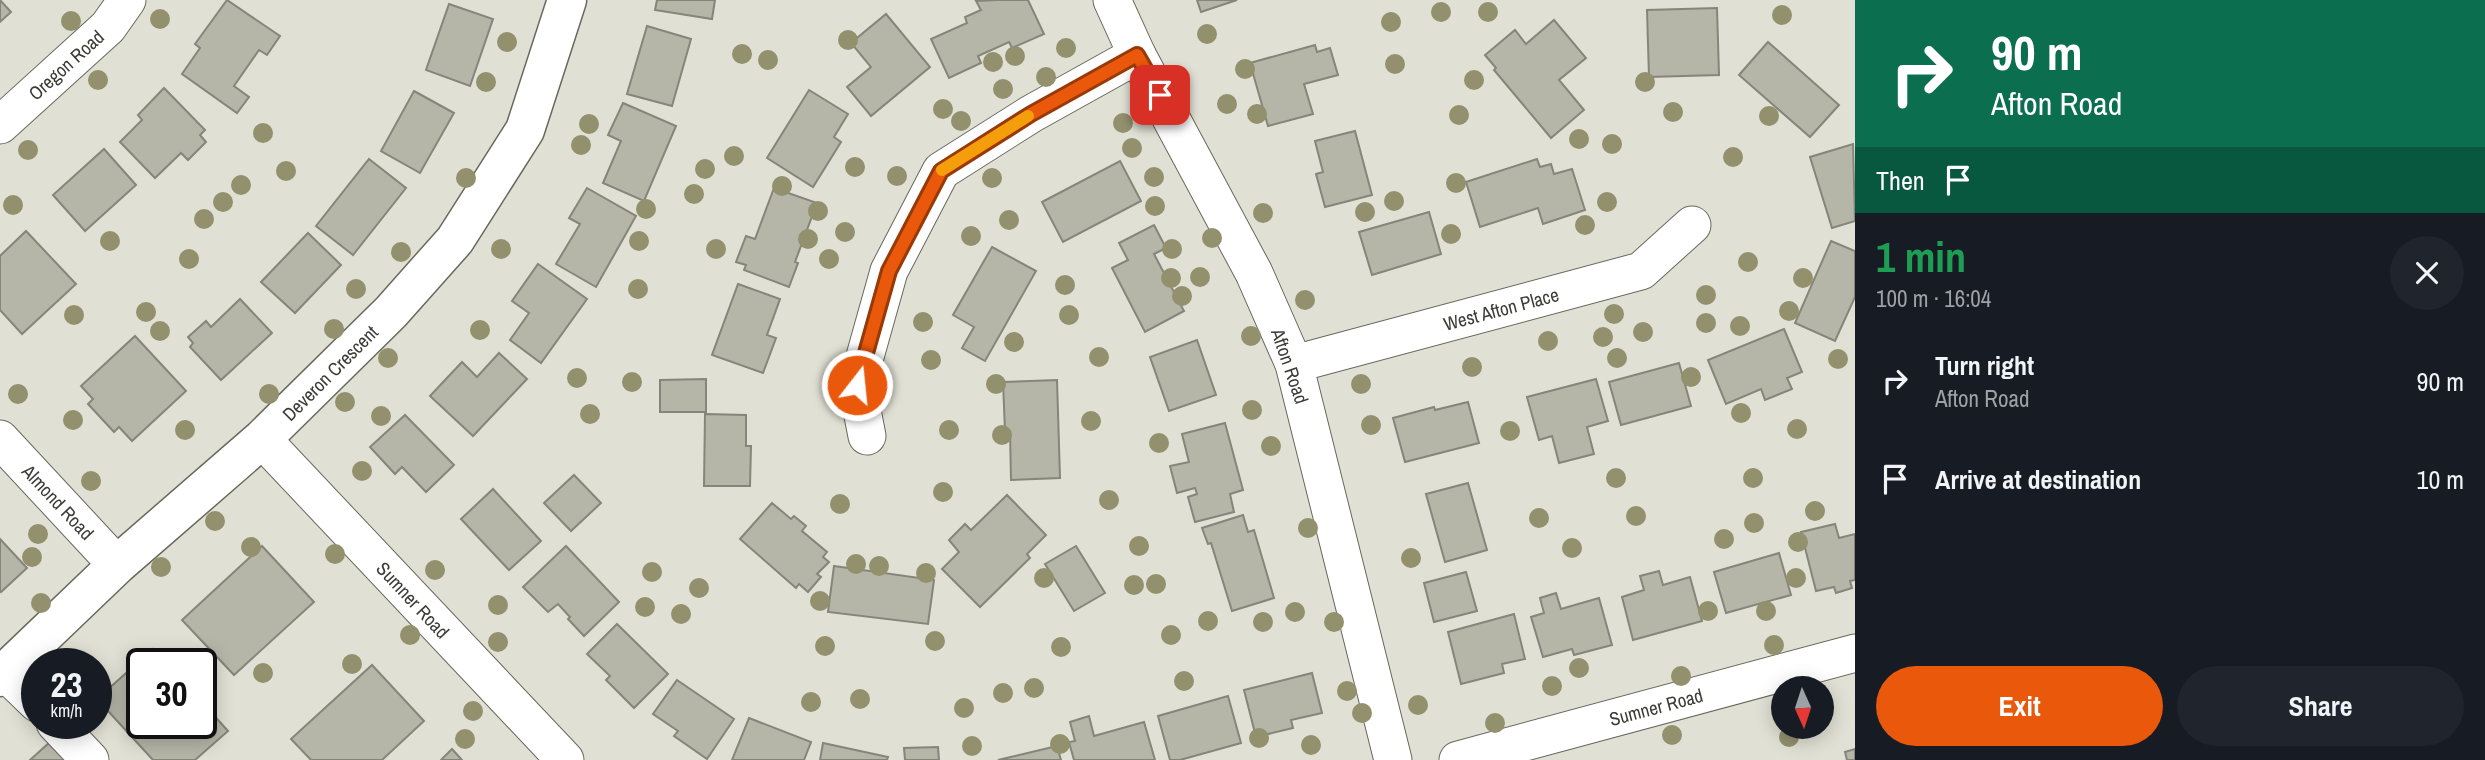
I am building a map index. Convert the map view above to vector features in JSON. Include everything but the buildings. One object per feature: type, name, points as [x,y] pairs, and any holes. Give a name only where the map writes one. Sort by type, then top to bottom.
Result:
[{"type":"street","name":"Oregon Road","points":[[0,125],[108,27],[127,0]]},
{"type":"street","name":"Deveron Crescent","points":[[3,675],[117,565],[262,439],[391,312],[455,240],[525,130],[568,0]]},
{"type":"street","name":"Afton Road","points":[[1112,0],[1137,55],[1254,273],[1294,364],[1393,760]]},
{"type":"street","points":[[867,436],[857,385],[889,271],[941,171],[1031,114],[1137,55]]},
{"type":"street","name":"West Afton Place","points":[[1294,364],[1641,271],[1692,225]]},
{"type":"street","name":"Almond Road","points":[[0,439],[117,565]]},
{"type":"street","name":"Sumner Road","points":[[262,439],[565,760]]},
{"type":"street","name":"Sumner Road","points":[[1458,760],[1855,653]]},
{"type":"street","points":[[3,675],[21,689]]},
{"type":"street","points":[[70,739],[90,760]]},
{"type":"slow traffic","points":[[942,170],[1028,116]]},
{"type":"route","points":[[857,385],[889,271],[941,171],[1031,114],[1137,55],[1160,95]]}]
